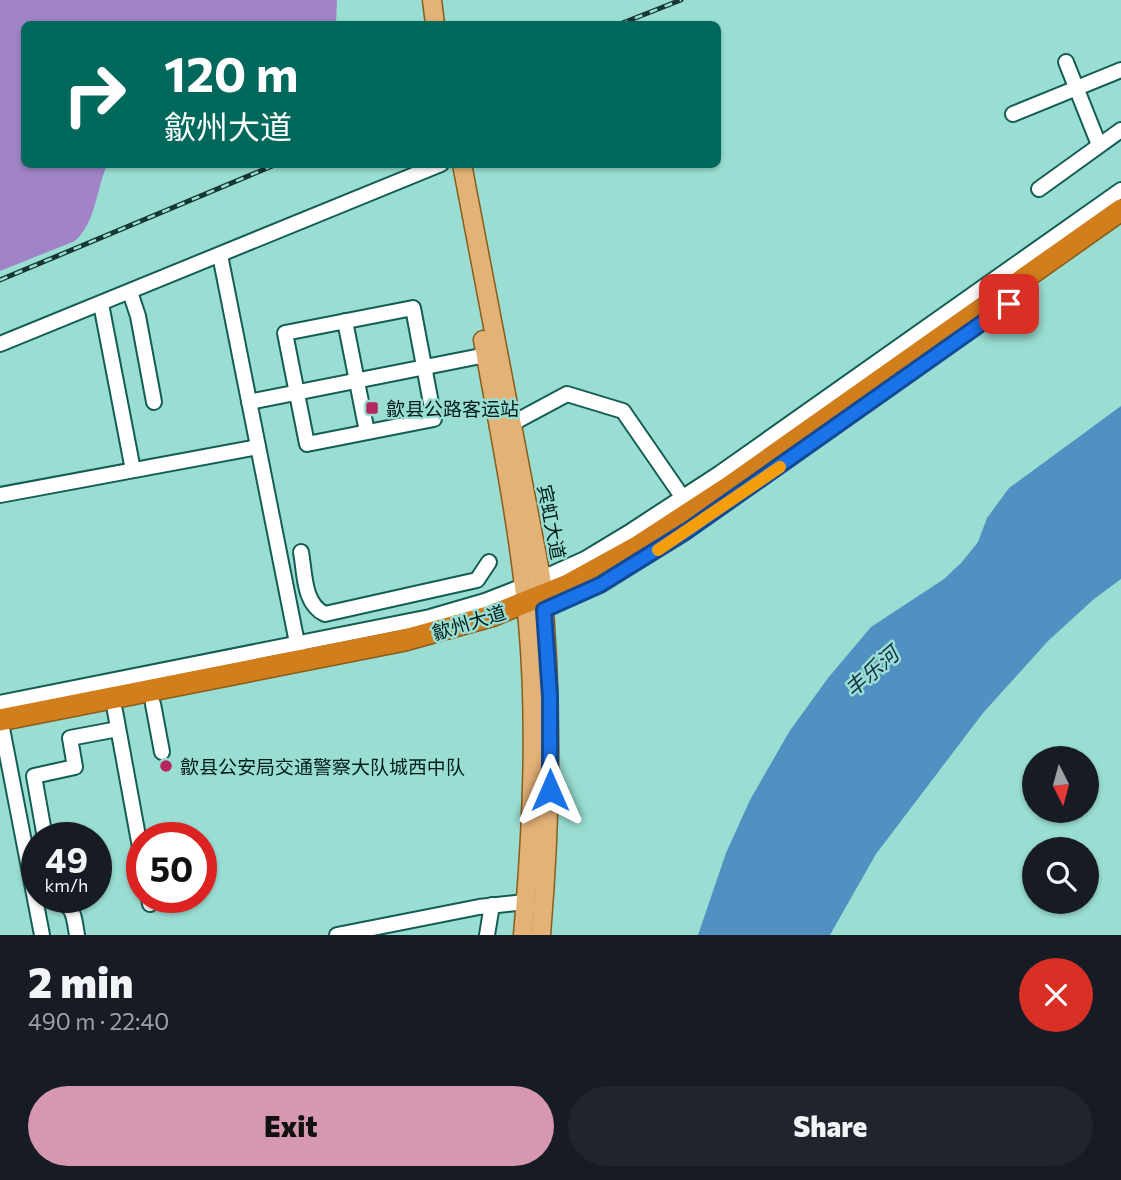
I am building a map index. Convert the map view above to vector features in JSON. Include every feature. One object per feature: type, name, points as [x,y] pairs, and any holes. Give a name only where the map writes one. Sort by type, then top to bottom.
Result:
[{"type":"highway","name":"歙州大道","points":[[1,725],[299,653],[434,633],[534,599],[593,573],[680,520],[1121,210]]},
{"type":"highway","name":"歙州大道","points":[[1,725],[117,720],[153,704],[418,651],[466,638],[534,599],[600,585],[687,531],[1121,226]]},
{"type":"main road","points":[[420,0],[424,21]]},
{"type":"main road","points":[[432,0],[435,21]]},
{"type":"main road","name":"宾虹大道","points":[[451,168],[515,522],[534,599],[533,771],[523,935]]},
{"type":"main road","name":"宾虹大道","points":[[463,168],[511,424],[550,697],[551,771],[541,935]]},
{"type":"street","points":[[1066,62],[1077,89],[1121,150]]},
{"type":"street","points":[[1013,114],[1121,70]]},
{"type":"street","points":[[1039,189],[1110,137]]},
{"type":"street","points":[[0,344],[431,168]]},
{"type":"street","points":[[0,703],[299,653],[458,610],[534,599],[585,559],[683,498],[1121,190]]},
{"type":"street","points":[[220,255],[299,653]]},
{"type":"street","points":[[130,292],[138,316],[153,402]]},
{"type":"street","points":[[101,304],[133,470]]},
{"type":"street","points":[[413,308],[435,419],[307,444],[285,333],[345,321],[413,308]]},
{"type":"street","points":[[345,321],[367,432]]},
{"type":"street","points":[[249,402],[486,355]]},
{"type":"street","points":[[511,424],[567,394],[623,411],[683,498]]},
{"type":"street","points":[[0,495],[258,447]]},
{"type":"street","points":[[301,552],[310,602],[325,614],[477,580],[489,562]]},
{"type":"street","points":[[397,598],[401,624]]},
{"type":"street","points":[[153,704],[162,751]]},
{"type":"street","points":[[42,822],[34,776],[75,767],[70,738],[117,720],[135,822]]},
{"type":"street","points":[[1,725],[21,828]]},
{"type":"street","points":[[337,935],[492,905],[525,902]]},
{"type":"street","points":[[487,935],[492,905]]},
{"type":"street","points":[[38,913],[42,935]]},
{"type":"street","points":[[73,913],[77,935]]},
{"type":"shaded area","points":[[0,0],[337,0],[336,21],[21,21],[21,168],[106,168],[87,225],[75,241],[0,271]]},
{"type":"water","name":"丰乐河","points":[[1121,406],[1121,579],[1094,599],[1048,641],[983,713],[876,854],[830,935],[698,935],[726,853],[750,800],[789,732],[828,678],[871,627],[944,579],[962,562],[978,542],[987,518],[1009,488]]},
{"type":"railway","points":[[628,21],[681,0]]},
{"type":"railway","points":[[0,280],[267,168]]},
{"type":"slow traffic","points":[[658,550],[780,467]]},
{"type":"place","name":"歙县公路客运站","points":[[372,408]]},
{"type":"place","name":"歙县公安局交通警察大队城西中队","points":[[166,766]]},
{"type":"route","points":[[550,790],[550,697],[544,610],[600,585],[687,531],[1009,304]]}]
